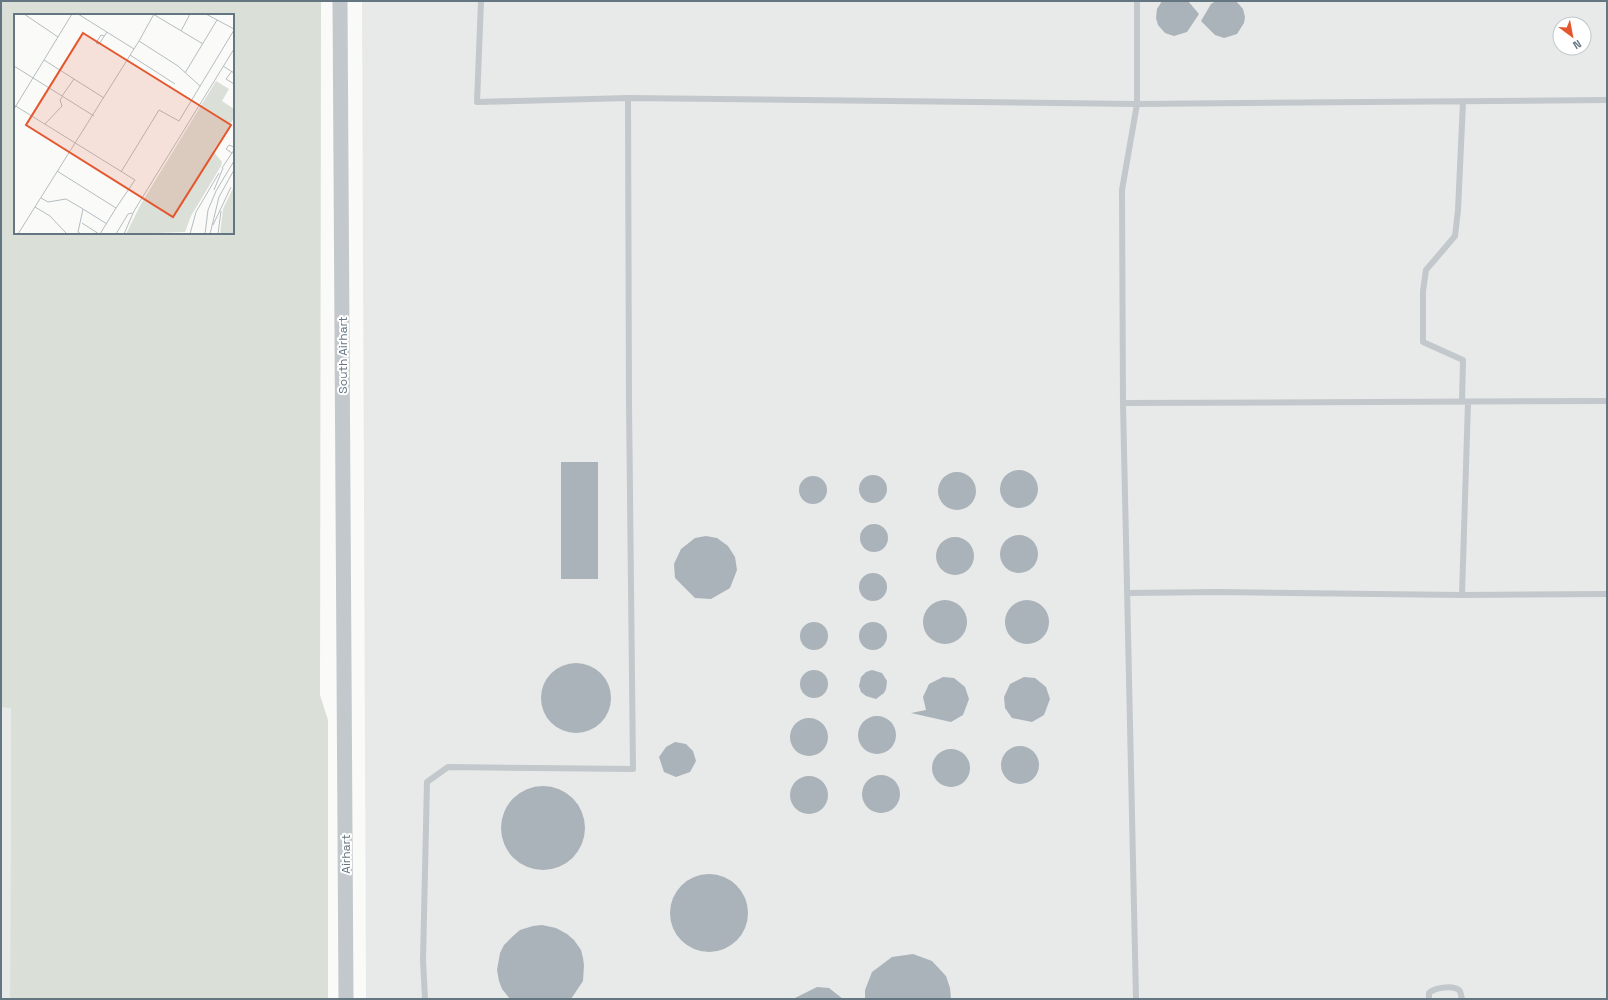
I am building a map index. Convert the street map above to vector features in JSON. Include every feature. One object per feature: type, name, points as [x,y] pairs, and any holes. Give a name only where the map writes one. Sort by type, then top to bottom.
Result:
[{"type":"street","name":"South Airhart","points":[[340,1],[345,709]]},
{"type":"street","name":"Airhart","points":[[345,709],[346,999]]},
{"type":"lane","points":[[481,1],[477,102],[628,98],[1136,104],[1607,100]]},
{"type":"lane","points":[[1136,999],[1123,403],[1122,190],[1136,104],[1137,1]]},
{"type":"lane","points":[[425,999],[423,960],[427,782],[448,767],[633,769],[629,402],[628,98]]},
{"type":"lane","points":[[1462,595],[1465,402],[1463,360],[1423,342],[1422,325],[1423,291],[1426,270],[1455,236],[1458,210],[1463,102]]},
{"type":"lane","points":[[1123,403],[1607,402]]},
{"type":"lane","points":[[1127,593],[1219,592],[1462,595],[1607,594]]},
{"type":"lane","points":[[1429,996],[1438,989],[1454,988],[1460,991],[1462,997]]},
{"type":"shaded area","points":[[1,1],[321,1],[320,695],[328,720],[328,999],[10,999],[11,708],[1,707]]},
{"type":"shaded area","points":[[362,1],[1607,1],[1607,999],[366,999]]},
{"type":"shaded area","points":[[1,689],[11,689],[10,999],[1,999]]},
{"type":"building","points":[[1162,1],[1188,1],[1199,14],[1187,32],[1174,36],[1165,33],[1158,25],[1156,18],[1157,9]]},
{"type":"building","points":[[1216,1],[1236,1],[1243,9],[1245,17],[1244,23],[1237,34],[1224,38],[1215,35],[1201,21],[1211,4]]},
{"type":"building","points":[[561,462],[598,462],[598,579],[561,579]]},
{"type":"building","points":[[1019,470],[1029,473],[1035,479],[1038,489],[1035,499],[1029,505],[1019,508],[1009,505],[1003,499],[1000,489],[1003,479],[1009,473]]},
{"type":"building","points":[[957,472],[967,475],[973,481],[976,491],[973,501],[967,507],[957,510],[947,507],[941,501],[938,491],[941,481],[947,475]]},
{"type":"building","points":[[873,475],[883,479],[887,489],[883,499],[873,503],[863,499],[859,489],[863,479]]},
{"type":"building","points":[[813,476],[823,480],[827,490],[823,500],[813,504],[803,500],[799,490],[803,480]]},
{"type":"building","points":[[874,524],[884,528],[888,538],[884,548],[874,552],[864,548],[860,538],[864,528]]},
{"type":"building","points":[[1019,535],[1029,538],[1035,544],[1038,554],[1035,564],[1029,570],[1019,573],[1009,570],[1003,564],[1000,554],[1003,544],[1009,538]]},
{"type":"building","points":[[706,536],[717,538],[728,546],[735,557],[737,570],[730,588],[711,599],[695,598],[675,578],[674,564],[681,549],[695,538]]},
{"type":"building","points":[[955,537],[965,540],[971,546],[974,556],[971,566],[965,572],[955,575],[945,572],[939,566],[936,556],[939,546],[945,540]]},
{"type":"building","points":[[873,573],[883,577],[887,587],[883,597],[873,601],[863,597],[859,587],[863,577]]},
{"type":"building","points":[[941,600],[949,600],[954,601],[961,606],[966,613],[966,631],[961,638],[954,643],[941,644],[933,641],[926,634],[923,626],[923,618],[926,610],[933,603]]},
{"type":"building","points":[[1023,600],[1031,600],[1036,601],[1043,606],[1048,613],[1048,631],[1043,638],[1036,643],[1023,644],[1015,641],[1008,634],[1005,626],[1005,618],[1008,610],[1015,603]]},
{"type":"building","points":[[814,622],[824,626],[828,636],[824,646],[814,650],[804,646],[800,636],[804,626]]},
{"type":"building","points":[[873,622],[883,626],[887,636],[883,646],[873,650],[863,646],[859,636],[863,626]]},
{"type":"building","points":[[569,663],[583,663],[596,669],[605,678],[609,684],[611,698],[609,712],[601,723],[590,731],[583,733],[569,733],[562,731],[551,723],[543,712],[541,705],[541,691],[543,684],[551,673],[562,665]]},
{"type":"building","points":[[814,670],[824,674],[828,684],[824,694],[814,698],[804,694],[800,684],[804,674]]},
{"type":"building","points":[[872,670],[882,673],[887,681],[884,693],[876,699],[866,696],[861,692],[859,686],[861,677],[866,672]]},
{"type":"building","points":[[943,677],[954,678],[965,687],[969,699],[963,715],[951,722],[911,713],[926,710],[923,697],[929,684]]},
{"type":"building","points":[[1024,677],[1035,678],[1046,687],[1050,699],[1044,715],[1032,722],[1012,718],[1005,708],[1004,697],[1010,684]]},
{"type":"building","points":[[877,716],[887,719],[893,725],[896,735],[893,745],[887,751],[877,754],[867,751],[861,745],[858,735],[861,725],[867,719]]},
{"type":"building","points":[[809,718],[819,721],[825,727],[828,737],[825,747],[819,753],[809,756],[799,753],[793,747],[790,737],[793,727],[799,721]]},
{"type":"building","points":[[675,742],[686,744],[693,751],[696,761],[690,772],[676,777],[664,772],[659,757],[666,747]]},
{"type":"building","points":[[1020,746],[1030,749],[1036,755],[1039,765],[1036,775],[1030,781],[1020,784],[1010,781],[1004,775],[1001,765],[1004,755],[1010,749]]},
{"type":"building","points":[[951,749],[961,752],[967,758],[970,768],[967,778],[961,784],[951,787],[941,784],[935,778],[932,768],[935,758],[941,752]]},
{"type":"building","points":[[881,775],[891,778],[897,784],[900,794],[897,804],[891,810],[881,813],[871,810],[865,804],[862,794],[865,784],[871,778]]},
{"type":"building","points":[[809,776],[819,779],[825,785],[828,795],[825,805],[819,811],[809,814],[799,811],[793,805],[790,795],[793,785],[799,779]]},
{"type":"building","points":[[543,786],[559,789],[573,798],[582,812],[585,828],[582,844],[573,858],[559,867],[543,870],[527,867],[513,858],[504,844],[501,828],[504,812],[513,798],[527,789]]},
{"type":"building","points":[[709,874],[724,877],[731,881],[741,891],[745,898],[748,913],[745,928],[741,935],[731,945],[724,949],[709,952],[694,949],[687,945],[677,935],[673,928],[670,913],[673,898],[677,891],[687,881],[694,877]]},
{"type":"building","points":[[542,925],[556,928],[574,940],[581,950],[583,958],[583,981],[571,999],[510,999],[502,989],[499,981],[497,970],[500,953],[504,945],[520,930]]},
{"type":"building","points":[[913,954],[932,961],[946,976],[950,988],[951,999],[865,999],[865,990],[872,972],[892,957]]},
{"type":"building","points":[[817,987],[829,988],[843,999],[793,999]]}]
